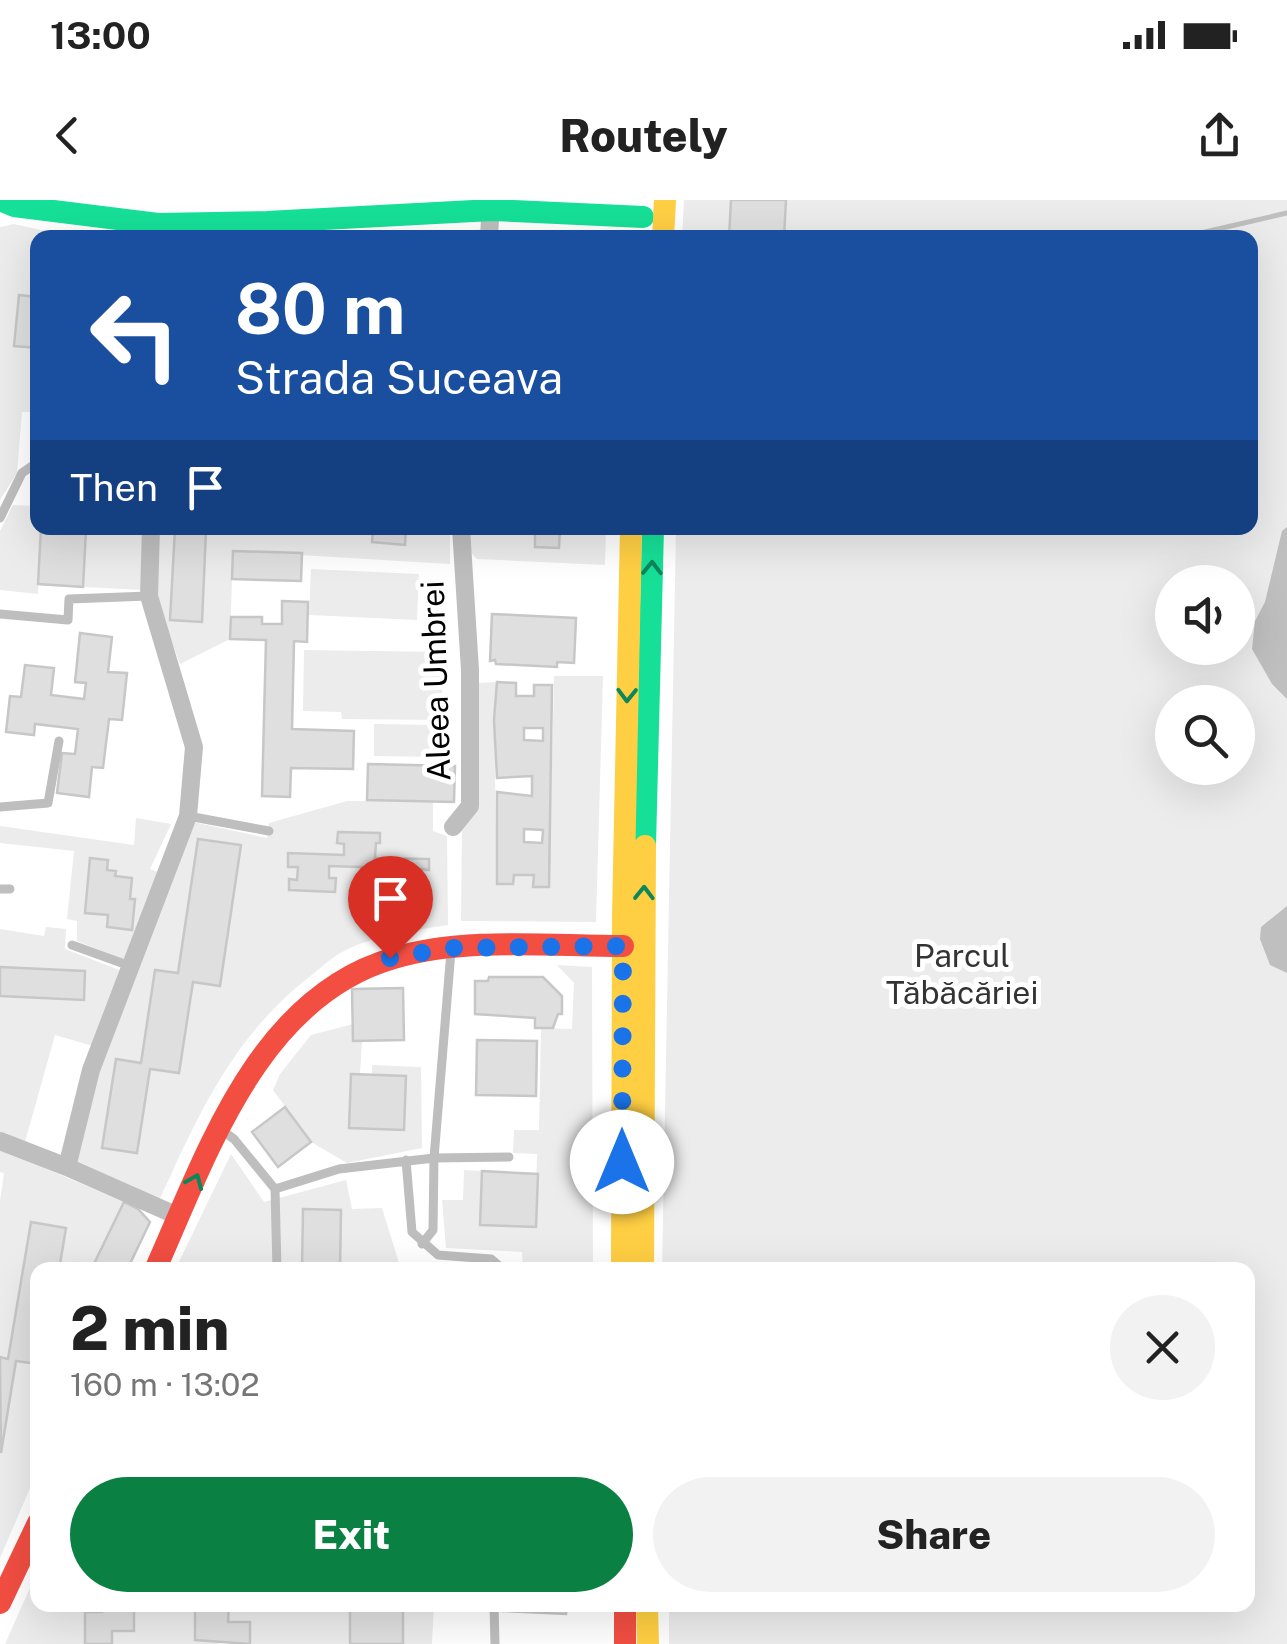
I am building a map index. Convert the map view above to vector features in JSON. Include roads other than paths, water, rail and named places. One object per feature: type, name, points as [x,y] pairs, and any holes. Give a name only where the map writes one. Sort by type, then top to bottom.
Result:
[{"type":"main road","points":[[663,230],[665,200]]},
{"type":"main road","points":[[5,206],[83,208],[158,224],[266,214],[492,205],[643,218]]},
{"type":"main road","points":[[622,1262],[631,535]]},
{"type":"main road","points":[[643,1262],[643,944],[653,535]]},
{"type":"main road","points":[[159,1262],[218,1128],[248,1076],[285,1028],[336,982],[390,958],[452,948],[623,946]]},
{"type":"main road","points":[[0,1603],[30,1540]]},
{"type":"main road","points":[[625,1612],[625,1644]]},
{"type":"main road","points":[[648,1612],[648,1644]]},
{"type":"street","points":[[490,230],[492,205]]},
{"type":"street","points":[[67,1167],[91,1070],[188,816],[194,747],[149,596],[151,535]]},
{"type":"street","name":"Aleea Umbrei","points":[[453,827],[470,806],[470,670],[462,535]]},
{"type":"street","points":[[0,1142],[180,1217]]},
{"type":"lane","points":[[0,518],[22,472],[30,467]]},
{"type":"lane","points":[[0,614],[68,620],[69,599],[149,596]]},
{"type":"lane","points":[[0,807],[48,803],[58,741]]},
{"type":"lane","points":[[188,816],[269,831]]},
{"type":"lane","points":[[72,944],[131,966]]},
{"type":"lane","points":[[422,1244],[433,1230],[434,1158],[452,948]]},
{"type":"lane","points":[[218,1128],[234,1140],[274,1189],[278,1262]]},
{"type":"lane","points":[[274,1189],[339,1169],[434,1158],[508,1157]]},
{"type":"lane","points":[[406,1160],[412,1232],[422,1244],[438,1255],[495,1262]]},
{"type":"lane","points":[[494,1612],[494,1644]]},
{"type":"waterway","points":[[1214,230],[1287,213]]},
{"type":"park label","name":"Parcul Tăbăcăriei","points":[[962,974]]}]
